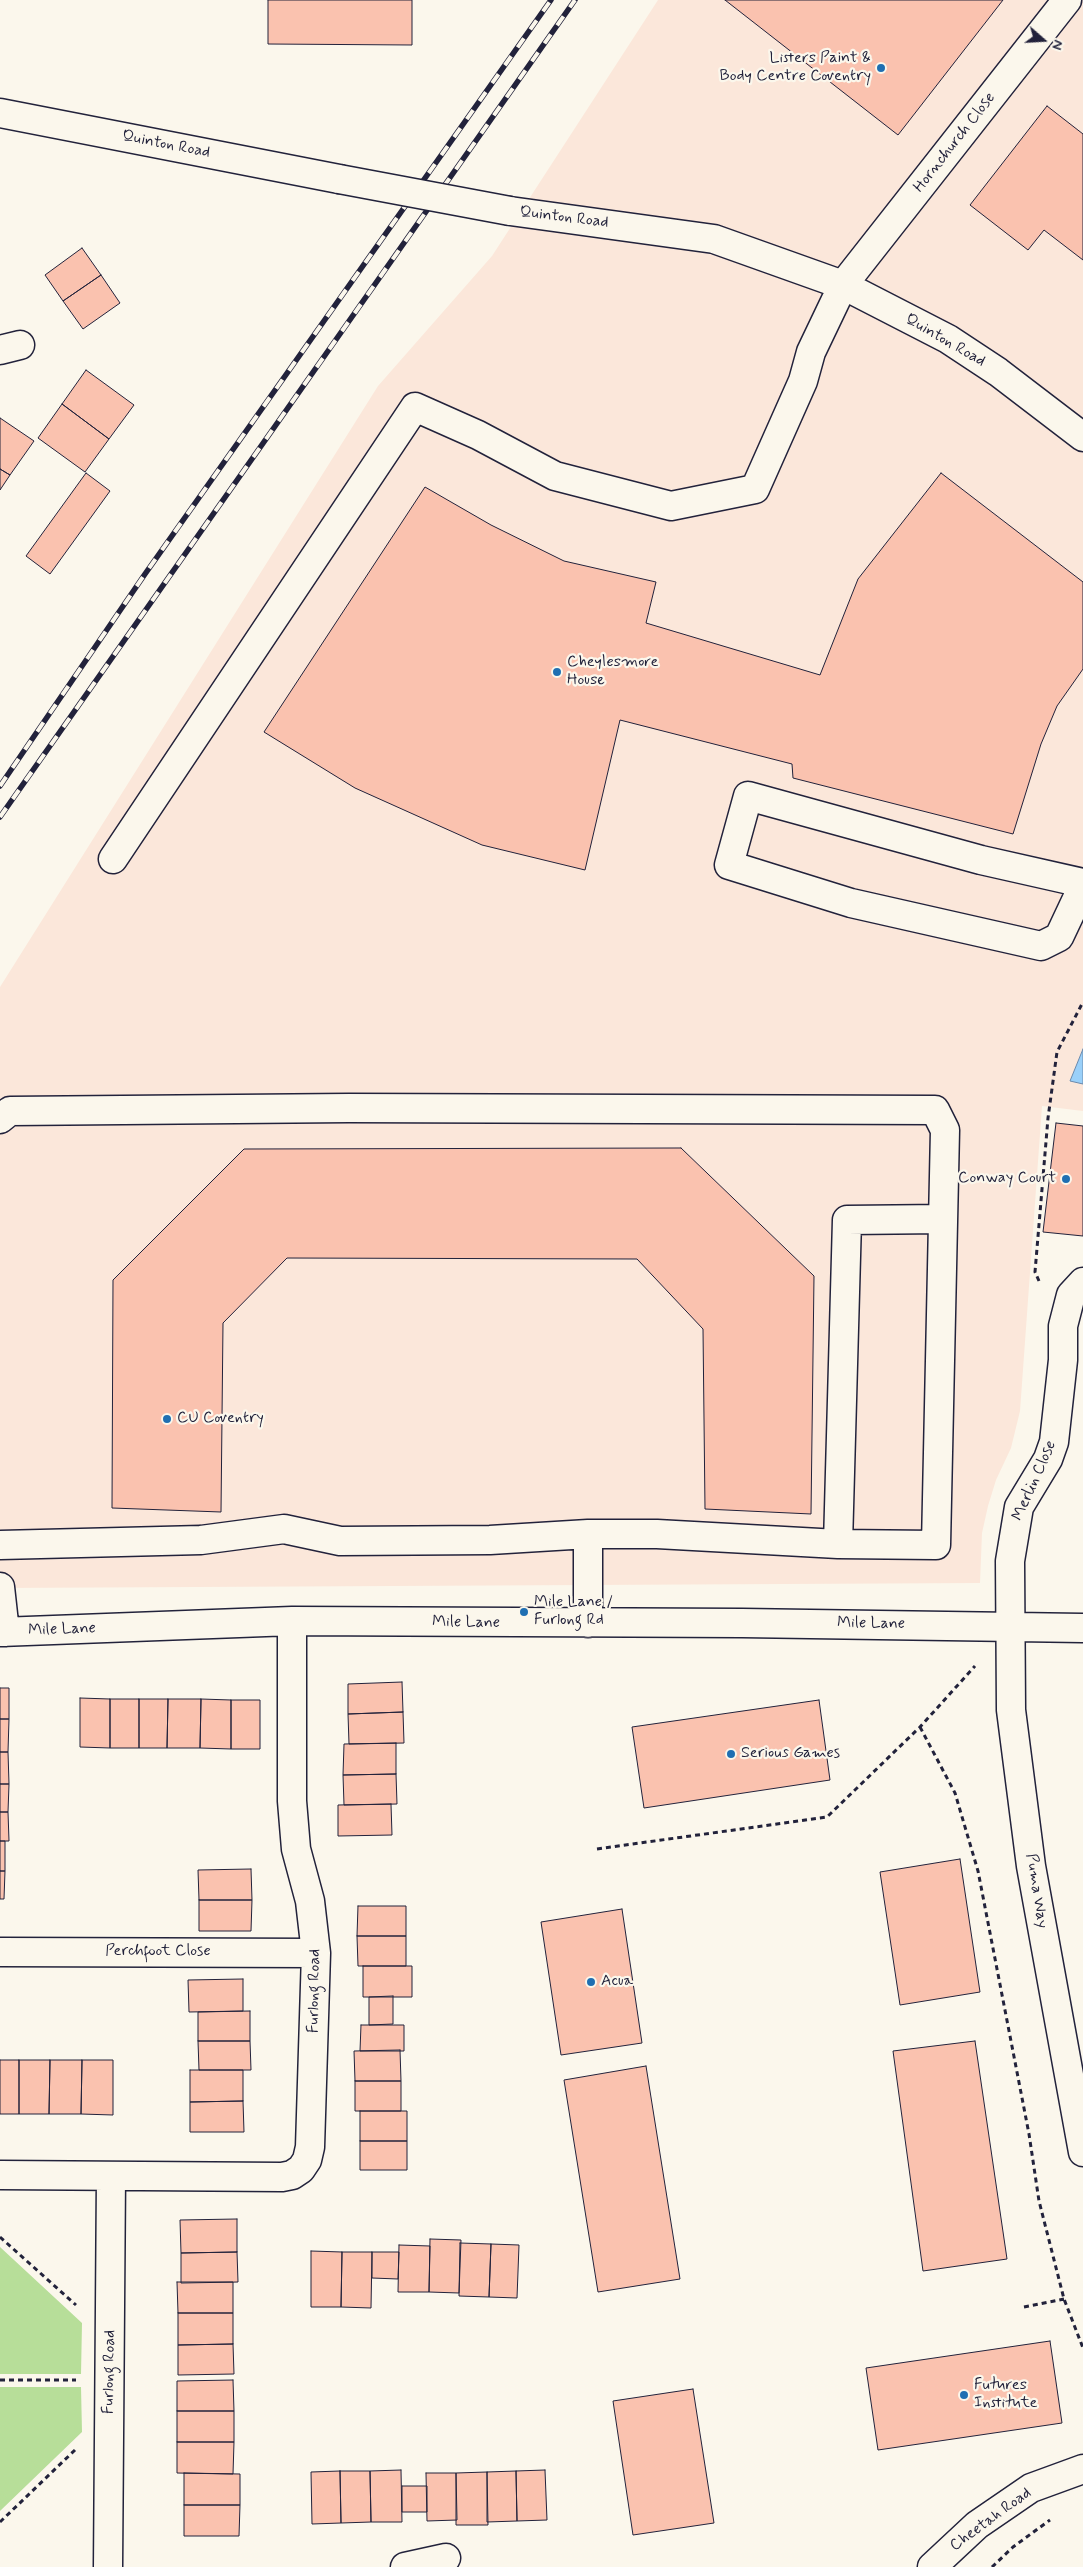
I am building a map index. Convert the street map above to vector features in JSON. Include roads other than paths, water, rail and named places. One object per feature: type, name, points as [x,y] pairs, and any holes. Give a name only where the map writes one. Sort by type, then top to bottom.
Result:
[{"type":"street","name":"Hornchurch Close","points":[[113,859],[415,407],[478,435],[555,476],[671,506],[755,489],[804,381],[812,352],[843,285],[1067,0]]},
{"type":"street","name":"Quinton Road","points":[[0,113],[510,211],[714,239],[843,285],[948,339],[998,372],[1083,437]]},
{"type":"street","points":[[748,796],[981,860],[1083,885],[1059,938],[1041,946],[851,903],[729,865],[748,796]]},
{"type":"street","points":[[0,1119],[10,1111],[349,1108],[935,1110],[945,1130],[936,1545],[838,1544],[656,1534],[588,1534],[490,1540],[340,1541],[284,1530],[201,1540],[0,1545]]},
{"type":"street","points":[[838,1544],[847,1220],[943,1219]]},
{"type":"street","name":"Merlin Close","points":[[1011,1626],[1010,1561],[1014,1530],[1020,1507],[1048,1459],[1054,1442],[1063,1360],[1063,1326],[1071,1295],[1083,1282]]},
{"type":"street","points":[[588,1534],[588,1624]]},
{"type":"street","points":[[0,1587],[2,1632]]},
{"type":"street","name":"Mile Lane","points":[[2,1632],[292,1621],[588,1624],[742,1623],[1083,1628]]},
{"type":"street","name":"Furlong Road","points":[[0,2175],[282,2177],[292,2175],[301,2169],[307,2160],[310,2147],[316,1952],[310,1901],[296,1849],[292,1801],[292,1621]]},
{"type":"street","name":"Puma Way","points":[[1011,1626],[1011,1710],[1026,1827],[1078,2099],[1083,2152]]},
{"type":"street","name":"Perchfoot Close","points":[[0,1952],[316,1952]]},
{"type":"street","name":"Furlong Road","points":[[108,2567],[111,2176]]},
{"type":"street","name":"Cheetah Road","points":[[932,2567],[977,2525],[1031,2488],[1083,2469]]},
{"type":"street","points":[[405,2567],[446,2558]]},
{"type":"water","points":[[1083,1049],[1083,1084],[1070,1081]]},
{"type":"railway","points":[[0,786],[145,574],[551,0]]},
{"type":"railway","points":[[0,817],[575,0]]},
{"type":"place","name":"Listers Paint & Body Centre Coventry","points":[[881,68]]},
{"type":"place","name":"Cheylesmore House","points":[[557,672]]},
{"type":"place","name":"Conway Court","points":[[1066,1179]]},
{"type":"place","name":"CU Coventry","points":[[167,1419]]},
{"type":"place","name":"Mile Lane / Furlong Rd","points":[[524,1612]]},
{"type":"place","name":"Serious Games","points":[[731,1754]]},
{"type":"place","name":"Acua","points":[[591,1982]]},
{"type":"place","name":"Futures Institute","points":[[964,2395]]}]
